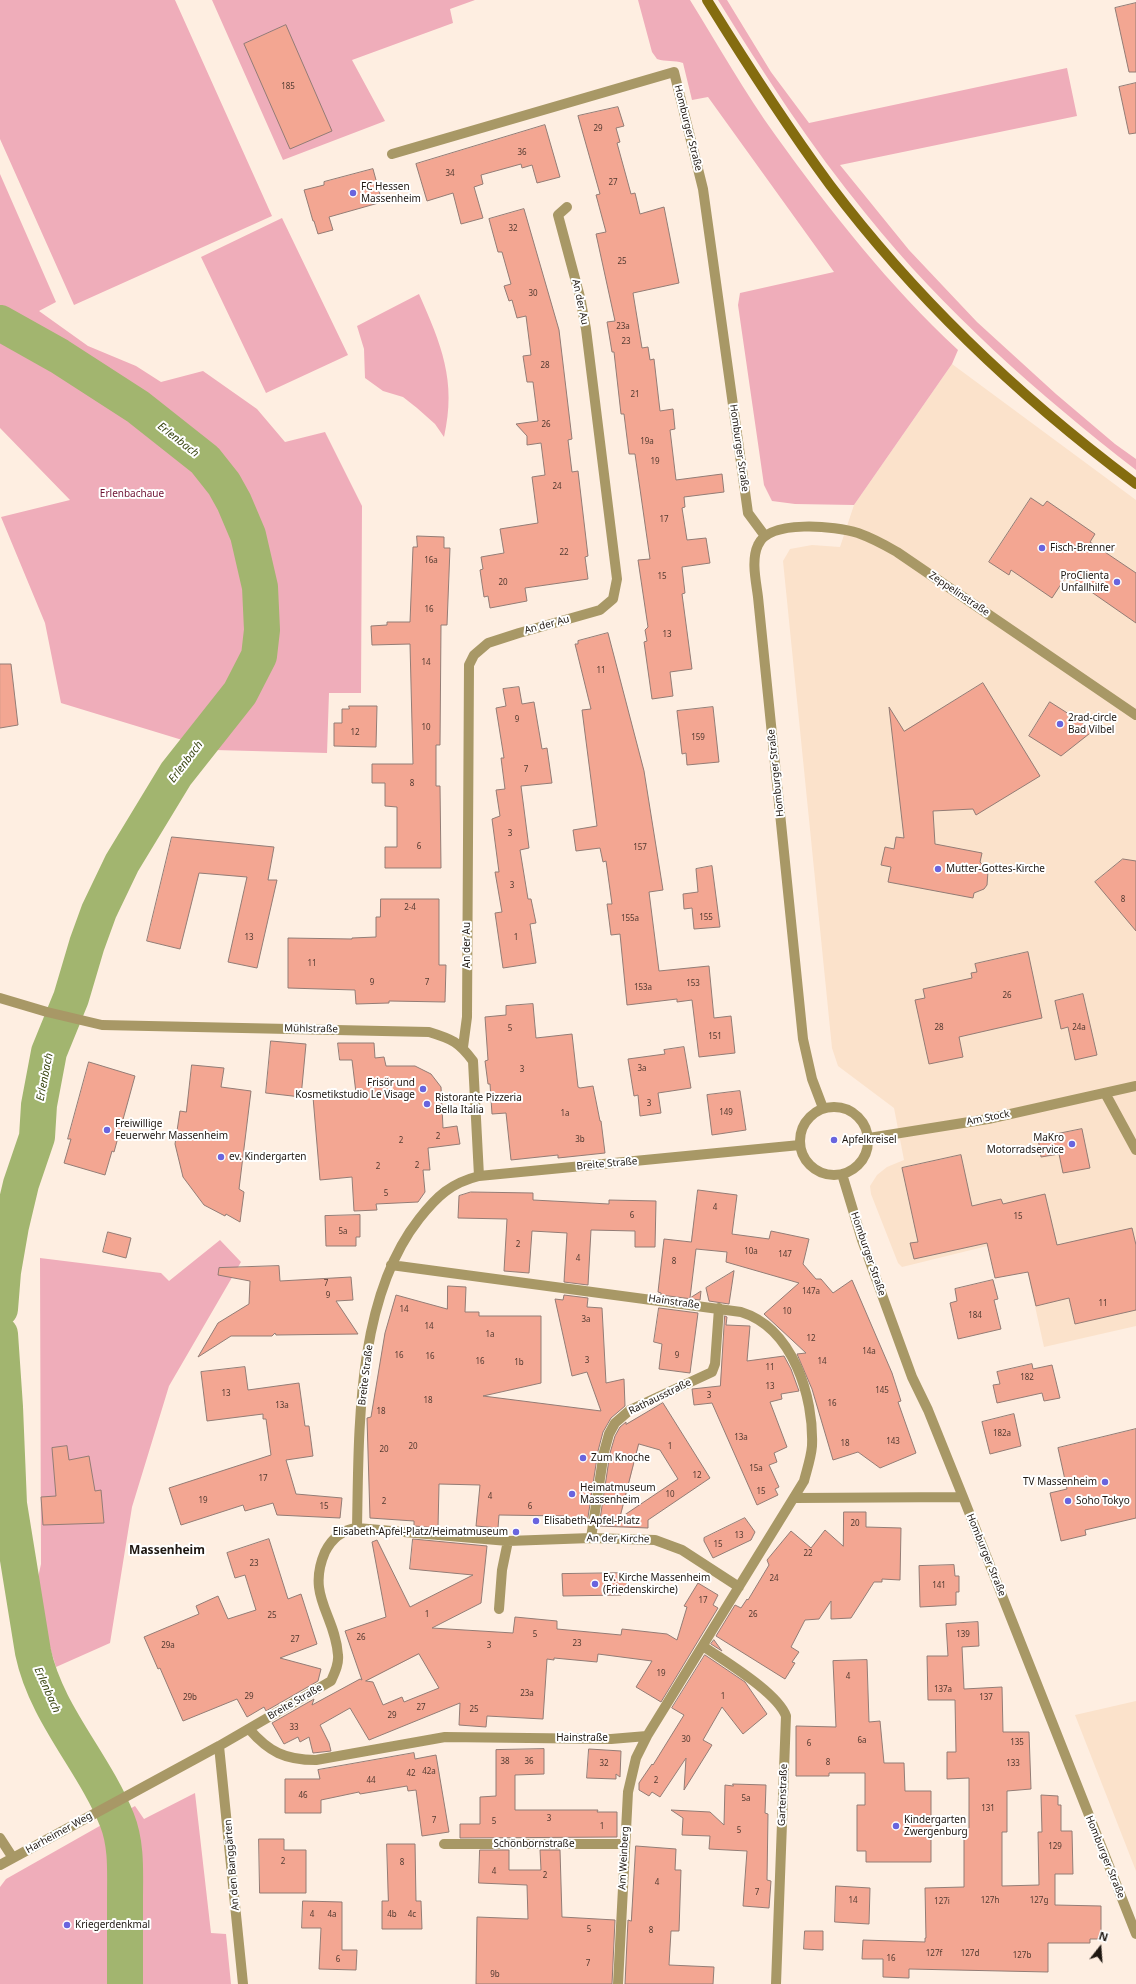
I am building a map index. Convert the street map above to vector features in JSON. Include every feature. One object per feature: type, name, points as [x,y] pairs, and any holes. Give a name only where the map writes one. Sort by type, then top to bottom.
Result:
[{"type":"main road","points":[[706,0],[752,73],[831,186],[909,279],[949,323],[1035,403],[1136,484]]},
{"type":"street","name":"Homburger Straße","points":[[392,154],[674,72],[703,189],[748,513],[765,536],[758,543],[755,558],[803,1039],[812,1079],[823,1108]]},
{"type":"street","name":"An der Au","points":[[463,1047],[467,1017],[469,666],[474,655],[488,643],[600,610],[613,599],[617,579],[586,329],[578,290],[558,215],[566,207]]},
{"type":"street","name":"Zeppelinstraße","points":[[765,536],[783,529],[812,527],[838,528],[877,540],[1136,714]]},
{"type":"street","name":"Mühlstraße","points":[[0,998],[47,1012],[102,1025],[430,1032],[451,1038],[463,1047],[473,1061],[480,1176]]},
{"type":"street","name":"Am Stock","points":[[869,1138],[988,1119],[1136,1086]]},
{"type":"street","points":[[1105,1093],[1136,1150]]},
{"type":"street","points":[[834,1106],[851,1110],[863,1121],[869,1138],[868,1150],[863,1161],[854,1169],[842,1174],[830,1175],[816,1170],[806,1161],[800,1145],[800,1136],[804,1125],[811,1115],[823,1108],[834,1106]]},
{"type":"street","name":"Breite Straße","points":[[126,1796],[219,1746],[331,1681],[337,1666],[338,1650],[319,1591],[319,1571],[327,1548],[333,1539],[341,1532],[357,1528],[358,1453],[365,1374],[374,1318],[382,1289],[391,1265],[413,1227],[432,1204],[456,1184],[480,1176],[800,1145]]},
{"type":"street","name":"Homburger Straße","points":[[842,1174],[862,1240],[912,1377],[928,1410],[963,1497],[1136,1934]]},
{"type":"street","name":"Hainstraße","points":[[249,1729],[262,1743],[276,1753],[306,1760],[316,1760],[445,1737],[611,1739],[647,1736],[795,1498],[805,1476],[812,1446],[812,1429],[808,1406],[797,1365],[785,1345],[757,1318],[741,1312],[719,1308],[391,1265]]},
{"type":"street","name":"Rathausstraße","points":[[590,1538],[604,1452],[609,1434],[615,1423],[630,1410],[712,1372],[716,1364],[719,1308]]},
{"type":"street","points":[[795,1498],[963,1497]]},
{"type":"street","name":"An der Kirche","points":[[357,1528],[508,1542],[590,1538],[642,1538],[668,1544],[682,1550],[739,1587]]},
{"type":"street","points":[[499,1609],[502,1570],[508,1542]]},
{"type":"street","name":"Gartenstraße","points":[[703,1646],[752,1681],[779,1704],[786,1716],[776,1984]]},
{"type":"street","name":"Am Weinberg","points":[[618,1984],[628,1792],[631,1774],[636,1758],[647,1736]]},
{"type":"street","name":"An den Banggärten","points":[[219,1746],[243,1984]]},
{"type":"street","name":"Harheimer Weg","points":[[0,1865],[126,1796]]},
{"type":"street","points":[[0,1838],[13,1858]]},
{"type":"street","name":"Schönbornstraße","points":[[444,1844],[625,1844]]},
{"type":"shaded area","points":[[952,364],[1136,500],[1136,1326],[1044,1347],[1020,1238],[902,1267],[898,1263],[871,1194],[870,1186],[877,1175],[887,1167],[904,1160],[894,1108],[838,1066],[832,1048],[783,561],[790,549],[812,545],[840,547],[854,505]]},
{"type":"shaded area","points":[[1136,1701],[1136,1871],[1075,1715]]},
{"type":"green space","points":[[0,0],[175,0],[272,216],[74,305],[0,139]]},
{"type":"green space","points":[[212,0],[475,0],[450,9],[453,23],[352,60],[385,121],[283,160]]},
{"type":"green space","points":[[638,0],[690,0],[753,103],[839,220],[908,301],[958,350],[952,364],[854,505],[795,504],[772,501],[764,485],[738,305],[740,293],[834,272],[708,97],[692,100],[683,63],[657,59],[652,52]]},
{"type":"green space","points":[[718,0],[727,0],[771,72],[809,123],[1067,68],[1077,116],[840,165],[909,250],[977,322],[1056,394],[1115,444],[1136,459],[1136,470],[1063,412],[994,350],[960,318],[896,250],[826,163],[771,83]]},
{"type":"green space","name":"Erlenbachaue","points":[[0,174],[56,302],[39,311],[88,346],[136,366],[161,382],[203,371],[257,409],[285,442],[325,432],[362,506],[361,693],[329,693],[327,753],[215,750],[61,703],[45,623],[1,517],[70,500],[0,428]]},
{"type":"green space","points":[[282,218],[348,355],[266,393],[201,257]]},
{"type":"green space","points":[[419,294],[440,346],[448,380],[448,417],[444,437],[435,424],[403,397],[383,391],[365,378],[364,349],[357,326]]},
{"type":"green space","points":[[220,1240],[241,1262],[169,1386],[132,1507],[110,1643],[56,1667],[34,1596],[41,1564],[40,1258],[161,1273],[169,1281]]},
{"type":"green space","points":[[195,1793],[211,1933],[226,1934],[231,1984],[0,1984],[0,1887],[6,1879],[135,1806],[144,1819]]},
{"type":"building","points":[[1136,3],[1136,72],[1129,72],[1115,8]]},
{"type":"building","points":[[286,25],[332,131],[290,149],[244,44]]},
{"type":"building","points":[[1136,83],[1136,133],[1129,134],[1119,87]]},
{"type":"building","points":[[618,107],[624,126],[616,128],[620,142],[617,143],[631,194],[635,193],[640,214],[664,207],[679,283],[633,293],[642,348],[648,347],[650,360],[654,359],[660,411],[673,409],[675,429],[670,430],[676,480],[722,474],[724,492],[684,497],[685,507],[682,508],[687,540],[706,538],[710,563],[682,567],[685,593],[682,594],[692,669],[670,672],[673,696],[652,699],[644,642],[647,641],[645,630],[648,627],[638,560],[650,559],[635,454],[629,454],[624,414],[621,414],[614,352],[612,352],[607,322],[615,321],[596,234],[606,232],[596,195],[600,194],[578,116]]},
{"type":"building","points":[[545,125],[560,177],[537,183],[532,165],[522,168],[521,164],[481,175],[483,184],[474,187],[483,218],[461,224],[453,193],[427,201],[416,164]]},
{"type":"building","name":"FC Hessen Massenheim","points":[[373,169],[382,202],[329,217],[333,230],[318,234],[304,190],[324,185],[324,182]]},
{"type":"building","points":[[524,209],[559,330],[572,439],[568,440],[572,472],[578,471],[588,556],[585,557],[588,579],[525,588],[527,601],[490,608],[488,596],[484,597],[480,570],[483,569],[481,557],[504,553],[500,529],[538,523],[532,477],[545,475],[541,443],[527,445],[527,436],[516,424],[538,421],[533,382],[527,382],[523,356],[531,355],[526,316],[517,318],[512,300],[509,301],[504,286],[511,284],[502,252],[498,252],[489,219]]},
{"type":"building","name":"Fisch-Brenner","points":[[1031,498],[1043,506],[1047,501],[1095,534],[1090,542],[1136,573],[1136,623],[1067,575],[1052,598],[1011,570],[1009,575],[989,562]]},
{"type":"building","points":[[417,536],[444,537],[444,548],[450,548],[447,625],[441,625],[440,745],[436,745],[436,786],[440,786],[441,868],[385,868],[385,847],[397,847],[397,807],[385,806],[385,783],[372,783],[372,764],[413,764],[410,644],[372,645],[371,626],[387,625],[387,622],[410,622],[413,547],[417,547]]},
{"type":"building","points":[[608,633],[644,771],[663,890],[649,892],[659,971],[709,966],[714,1018],[731,1016],[735,1053],[699,1057],[692,1000],[677,1002],[677,999],[627,1005],[620,934],[611,935],[607,904],[612,904],[606,861],[603,862],[600,848],[576,851],[573,830],[597,826],[582,710],[591,709],[575,644],[578,644],[578,641]]},
{"type":"building","points":[[0,664],[11,664],[18,725],[0,728]]},
{"type":"building","points":[[983,683],[1040,776],[976,815],[973,809],[933,811],[935,844],[982,853],[980,862],[988,871],[987,885],[984,889],[974,893],[973,898],[888,882],[891,867],[881,865],[885,847],[894,849],[896,837],[904,838],[889,707],[904,731]]},
{"type":"building","points":[[519,687],[522,704],[534,702],[542,749],[547,748],[552,783],[521,786],[529,848],[520,850],[528,899],[531,899],[536,923],[530,924],[536,963],[503,968],[495,913],[502,912],[495,872],[499,872],[492,819],[500,816],[496,790],[505,789],[501,758],[504,758],[496,708],[506,706],[503,689]]},
{"type":"building","points":[[1050,702],[1094,730],[1061,756],[1029,736]]},
{"type":"building","points":[[349,706],[377,706],[376,747],[334,746],[334,723],[342,723],[342,709],[349,709]]},
{"type":"building","points":[[713,707],[719,762],[687,765],[686,753],[682,754],[677,711]]},
{"type":"building","points":[[172,837],[274,847],[268,880],[277,880],[257,968],[228,962],[247,877],[199,873],[180,949],[147,941]]},
{"type":"building","points":[[1123,859],[1136,861],[1136,931],[1095,882]]},
{"type":"building","points":[[712,866],[720,927],[694,929],[692,908],[684,909],[683,894],[698,892],[696,869]]},
{"type":"building","points":[[381,899],[439,899],[439,965],[446,965],[445,1002],[389,1001],[389,1003],[356,1004],[355,990],[288,988],[288,938],[352,939],[376,937],[376,917],[380,917]]},
{"type":"building","points":[[1028,952],[1042,1018],[959,1037],[963,1057],[929,1064],[915,1000],[925,998],[923,989],[972,978],[971,973],[977,972],[975,964]]},
{"type":"building","points":[[1083,994],[1097,1055],[1075,1060],[1068,1027],[1061,1029],[1055,1001]]},
{"type":"building","points":[[533,1004],[536,1038],[572,1034],[578,1087],[593,1086],[601,1121],[605,1153],[558,1158],[558,1155],[511,1160],[506,1113],[492,1114],[490,1084],[488,1084],[485,1061],[488,1060],[485,1017],[506,1015],[506,1006]]},
{"type":"building","points":[[271,1041],[306,1044],[301,1097],[266,1093]]},
{"type":"building","points":[[338,1043],[374,1043],[375,1058],[384,1057],[386,1066],[415,1066],[431,1074],[441,1087],[443,1128],[457,1126],[460,1144],[428,1148],[430,1170],[423,1170],[425,1192],[418,1202],[376,1204],[377,1210],[354,1211],[352,1177],[320,1180],[313,1097],[356,1093],[352,1060],[340,1060]]},
{"type":"building","points":[[684,1047],[691,1088],[658,1093],[661,1113],[640,1116],[638,1095],[634,1096],[628,1059],[665,1054],[664,1050]]},
{"type":"building","points":[[89,1062],[135,1076],[114,1152],[112,1151],[105,1175],[64,1163],[71,1139],[68,1139]]},
{"type":"building","points":[[192,1065],[224,1068],[221,1087],[251,1091],[239,1189],[244,1192],[240,1222],[226,1214],[225,1216],[204,1205],[183,1177],[175,1144],[180,1111],[186,1112]]},
{"type":"building","points":[[740,1091],[746,1130],[712,1135],[707,1095]]},
{"type":"building","points":[[1082,1129],[1090,1168],[1063,1173],[1059,1154],[1041,1157],[1038,1138]]},
{"type":"building","points":[[961,1155],[972,1206],[1001,1199],[1003,1204],[1045,1194],[1057,1245],[1132,1228],[1136,1245],[1136,1310],[1075,1324],[1069,1298],[1036,1306],[1028,1272],[995,1278],[987,1243],[914,1259],[910,1243],[918,1242],[902,1168]]},
{"type":"building","points":[[698,1190],[737,1195],[732,1234],[769,1239],[771,1231],[809,1239],[803,1264],[816,1279],[821,1279],[833,1293],[852,1280],[892,1373],[901,1401],[898,1402],[916,1453],[880,1468],[858,1452],[833,1460],[812,1389],[797,1354],[806,1353],[764,1314],[799,1283],[726,1262],[727,1252],[696,1249],[690,1298],[701,1291],[700,1300],[661,1295],[661,1293],[658,1292],[664,1239],[691,1242]]},
{"type":"building","points":[[471,1192],[533,1193],[533,1200],[609,1204],[609,1200],[656,1201],[655,1247],[635,1247],[635,1231],[591,1230],[588,1285],[564,1282],[567,1233],[532,1231],[529,1273],[504,1271],[507,1219],[458,1218],[459,1196]]},
{"type":"building","points":[[360,1215],[360,1237],[356,1237],[356,1246],[326,1246],[325,1216]]},
{"type":"building","points":[[108,1232],[131,1238],[126,1258],[103,1252]]},
{"type":"building","points":[[279,1266],[280,1281],[351,1277],[353,1300],[336,1301],[358,1334],[276,1335],[275,1333],[272,1336],[231,1336],[198,1357],[218,1323],[249,1304],[250,1281],[218,1275],[219,1268]]},
{"type":"building","points":[[734,1271],[729,1304],[709,1301],[706,1288]]},
{"type":"building","points":[[993,1280],[998,1299],[994,1300],[1001,1329],[958,1339],[950,1303],[957,1301],[955,1289]]},
{"type":"building","points":[[448,1286],[466,1287],[465,1312],[479,1312],[479,1316],[541,1316],[541,1383],[483,1396],[601,1411],[587,1372],[572,1376],[555,1299],[563,1300],[564,1295],[588,1298],[587,1307],[602,1308],[606,1383],[624,1379],[625,1406],[611,1418],[603,1432],[598,1451],[587,1524],[565,1521],[566,1516],[499,1515],[498,1528],[476,1526],[480,1485],[439,1484],[438,1528],[414,1526],[414,1521],[370,1518],[367,1418],[371,1417],[385,1333],[396,1295],[447,1309]]},
{"type":"building","points":[[659,1308],[698,1313],[690,1373],[659,1369],[662,1344],[654,1342]]},
{"type":"building","points":[[725,1316],[727,1317],[726,1325],[750,1326],[747,1361],[784,1356],[791,1369],[799,1391],[781,1394],[782,1399],[770,1402],[787,1447],[774,1453],[777,1462],[769,1465],[779,1487],[775,1489],[778,1495],[757,1505],[712,1403],[694,1405],[692,1389],[720,1386]]},
{"type":"building","points":[[1032,1364],[1033,1369],[1052,1365],[1060,1398],[1044,1401],[1042,1393],[997,1403],[993,1385],[1000,1384],[997,1372]]},
{"type":"building","points":[[245,1367],[248,1390],[299,1383],[305,1426],[309,1426],[313,1456],[286,1460],[296,1494],[342,1498],[340,1518],[277,1515],[273,1503],[245,1511],[243,1505],[181,1525],[169,1488],[271,1455],[266,1419],[263,1419],[263,1414],[207,1421],[201,1372]]},
{"type":"building","points":[[663,1403],[710,1478],[648,1520],[648,1528],[599,1526],[610,1453],[615,1436],[620,1427],[626,1422],[626,1424]],"holes":[[[639,1444],[660,1450],[678,1479],[620,1518]]]},
{"type":"building","points":[[1014,1414],[1021,1446],[990,1454],[982,1422]]},
{"type":"building","name":"TV Massenheim","points":[[1136,1429],[1136,1518],[1085,1530],[1086,1535],[1061,1541],[1050,1493],[1067,1489],[1058,1448]]},
{"type":"building","points":[[67,1446],[69,1460],[89,1456],[95,1491],[101,1490],[104,1523],[43,1525],[41,1497],[56,1496],[52,1448]]},
{"type":"building","points":[[844,1512],[866,1512],[866,1527],[901,1528],[900,1580],[882,1579],[882,1582],[874,1582],[851,1618],[831,1619],[831,1601],[819,1619],[805,1620],[791,1647],[799,1652],[792,1662],[795,1663],[785,1679],[716,1636],[735,1605],[741,1608],[747,1599],[748,1600],[769,1565],[767,1560],[791,1531],[811,1548],[825,1530],[843,1546]]},
{"type":"building","points":[[745,1518],[755,1532],[751,1540],[713,1558],[704,1541],[704,1538]]},
{"type":"building","points":[[269,1539],[288,1599],[301,1594],[317,1644],[280,1658],[321,1669],[318,1681],[266,1711],[264,1707],[247,1717],[237,1699],[183,1721],[160,1668],[158,1669],[144,1637],[199,1614],[196,1606],[218,1596],[228,1619],[256,1610],[245,1575],[235,1578],[227,1553]]},
{"type":"building","points":[[413,1539],[487,1546],[481,1603],[432,1628],[513,1633],[515,1617],[557,1621],[557,1629],[621,1635],[622,1629],[667,1634],[677,1640],[687,1607],[684,1606],[698,1583],[718,1595],[713,1605],[718,1608],[661,1702],[636,1687],[652,1661],[598,1654],[597,1662],[554,1658],[554,1660],[547,1659],[543,1719],[487,1716],[486,1727],[459,1725],[460,1703],[369,1740],[350,1708],[320,1725],[329,1743],[331,1751],[313,1753],[309,1737],[300,1742],[298,1737],[284,1744],[272,1723],[314,1699],[312,1705],[360,1679],[362,1680],[345,1631],[386,1617],[372,1542],[377,1540],[410,1607],[473,1575],[410,1569]],"holes":[[[419,1654],[439,1688],[404,1702],[402,1697],[383,1705],[373,1682],[366,1681]]]},
{"type":"building","points":[[954,1565],[955,1576],[959,1576],[959,1592],[956,1592],[956,1605],[920,1607],[919,1566]]},
{"type":"building","name":"Ev. Kirche Massenheim (Friedenskirche)","points":[[620,1573],[627,1579],[627,1588],[621,1595],[563,1596],[562,1574]]},
{"type":"building","points":[[978,1622],[979,1646],[962,1647],[964,1689],[1002,1687],[1003,1732],[1029,1732],[1031,1789],[1007,1791],[1007,1832],[1002,1832],[1002,1886],[1039,1885],[1038,1832],[1042,1832],[1041,1795],[1058,1796],[1058,1805],[1061,1805],[1061,1831],[1072,1831],[1073,1874],[1055,1874],[1055,1905],[1101,1906],[1101,1939],[1090,1939],[1090,1943],[1048,1943],[1048,1972],[909,1969],[909,1978],[883,1977],[883,1959],[862,1959],[863,1940],[925,1942],[925,1888],[964,1887],[964,1828],[969,1828],[969,1778],[947,1779],[947,1752],[956,1752],[955,1700],[928,1700],[927,1656],[948,1656],[946,1624]]},
{"type":"building","points":[[714,1640],[722,1651],[711,1644]]},
{"type":"building","points":[[705,1655],[745,1682],[767,1714],[743,1734],[722,1707],[703,1740],[712,1745],[684,1790],[686,1758],[660,1797],[652,1792],[649,1796],[639,1790],[639,1783],[652,1764],[653,1765],[684,1715],[672,1708]]},
{"type":"building","points":[[867,1660],[869,1722],[880,1721],[884,1763],[904,1763],[905,1791],[931,1791],[931,1862],[866,1862],[866,1851],[857,1851],[857,1805],[865,1805],[865,1773],[829,1773],[829,1776],[796,1776],[796,1726],[836,1727],[833,1661]]},
{"type":"building","points":[[544,1749],[544,1774],[515,1775],[515,1810],[598,1810],[597,1812],[617,1812],[617,1837],[460,1838],[460,1824],[480,1824],[480,1797],[496,1796],[496,1750]]},
{"type":"building","points":[[589,1749],[621,1751],[620,1777],[616,1774],[616,1779],[587,1778]]},
{"type":"building","points":[[414,1753],[415,1759],[436,1755],[449,1832],[422,1836],[416,1790],[408,1791],[407,1786],[360,1794],[359,1792],[321,1800],[321,1813],[285,1813],[285,1779],[320,1779],[318,1770]]},
{"type":"building","points":[[733,1784],[766,1785],[765,1813],[768,1814],[767,1880],[771,1881],[769,1908],[743,1906],[747,1851],[709,1849],[710,1836],[682,1835],[683,1818],[671,1810],[710,1812],[724,1825],[725,1785],[733,1786]]},
{"type":"building","points":[[259,1839],[284,1839],[284,1850],[306,1850],[306,1893],[260,1893]]},
{"type":"building","points":[[387,1844],[415,1844],[416,1901],[421,1901],[422,1929],[382,1929],[382,1901],[388,1901]]},
{"type":"building","points":[[636,1846],[676,1849],[675,1870],[681,1870],[679,1931],[671,1931],[669,1965],[714,1967],[713,1984],[625,1984],[628,1920],[631,1921]]},
{"type":"building","points":[[480,1850],[509,1850],[509,1870],[541,1870],[540,1850],[560,1850],[562,1917],[615,1920],[612,1984],[476,1984],[477,1917],[528,1919],[527,1885],[479,1883]]},
{"type":"building","points":[[836,1886],[870,1888],[869,1924],[835,1922]]},
{"type":"building","points":[[303,1901],[342,1902],[342,1950],[357,1950],[356,1970],[319,1969],[321,1928],[302,1928]]},
{"type":"building","points":[[805,1931],[823,1931],[823,1950],[804,1949]]},
{"type":"waterway","name":"Erlenbach","points":[[0,323],[59,356],[138,407],[205,460],[224,484],[234,502],[248,535],[260,587],[262,630],[259,656],[240,693],[176,774],[122,863],[99,911],[87,944],[71,998],[49,1052],[39,1105],[37,1137],[21,1184],[11,1226],[3,1272],[0,1309]]},
{"type":"waterway","name":"Erlenbach","points":[[0,1334],[9,1504],[33,1652],[39,1675],[48,1696],[96,1778],[117,1820],[120,1830],[124,1849],[125,1869],[125,1984]]},
{"type":"place","name":"FC Hessen Massenheim","points":[[353,193]]},
{"type":"place","name":"Fisch-Brenner","points":[[1042,548]]},
{"type":"place","name":"ProClienta Unfallhilfe","points":[[1117,582]]},
{"type":"place","name":"2rad-circle Bad Vilbel","points":[[1060,724]]},
{"type":"place","name":"Mutter-Gottes-Kirche","points":[[938,869]]},
{"type":"place","name":"Frisör und Kosmetikstudio Le Visage","points":[[423,1089]]},
{"type":"place","name":"Ristorante Pizzeria Bella Italia","points":[[427,1104]]},
{"type":"place","name":"Freiwillige Feuerwehr Massenheim","points":[[107,1130]]},
{"type":"place","name":"Apfelkreisel","points":[[834,1140]]},
{"type":"place","name":"MaKro Motorradservice","points":[[1072,1144]]},
{"type":"place","name":"ev. Kindergarten","points":[[221,1157]]},
{"type":"place","name":"Zum Knoche","points":[[583,1458]]},
{"type":"place","name":"TV Massenheim","points":[[1105,1482]]},
{"type":"place","name":"Heimatmuseum Massenheim","points":[[572,1494]]},
{"type":"place","name":"Soho Tokyo","points":[[1068,1501]]},
{"type":"place","name":"Elisabeth-Apfel-Platz","points":[[536,1521]]},
{"type":"place","name":"Elisabeth-Apfel-Platz/Heimatmuseum","points":[[516,1532]]},
{"type":"place","name":"Ev. Kirche Massenheim (Friedenskirche)","points":[[595,1584]]},
{"type":"place","name":"Kindergarten Zwergenburg","points":[[896,1826]]},
{"type":"place","name":"Kriegerdenkmal","points":[[67,1925]]},
{"type":"district","name":"Massenheim","points":[[167,1551]]}]
